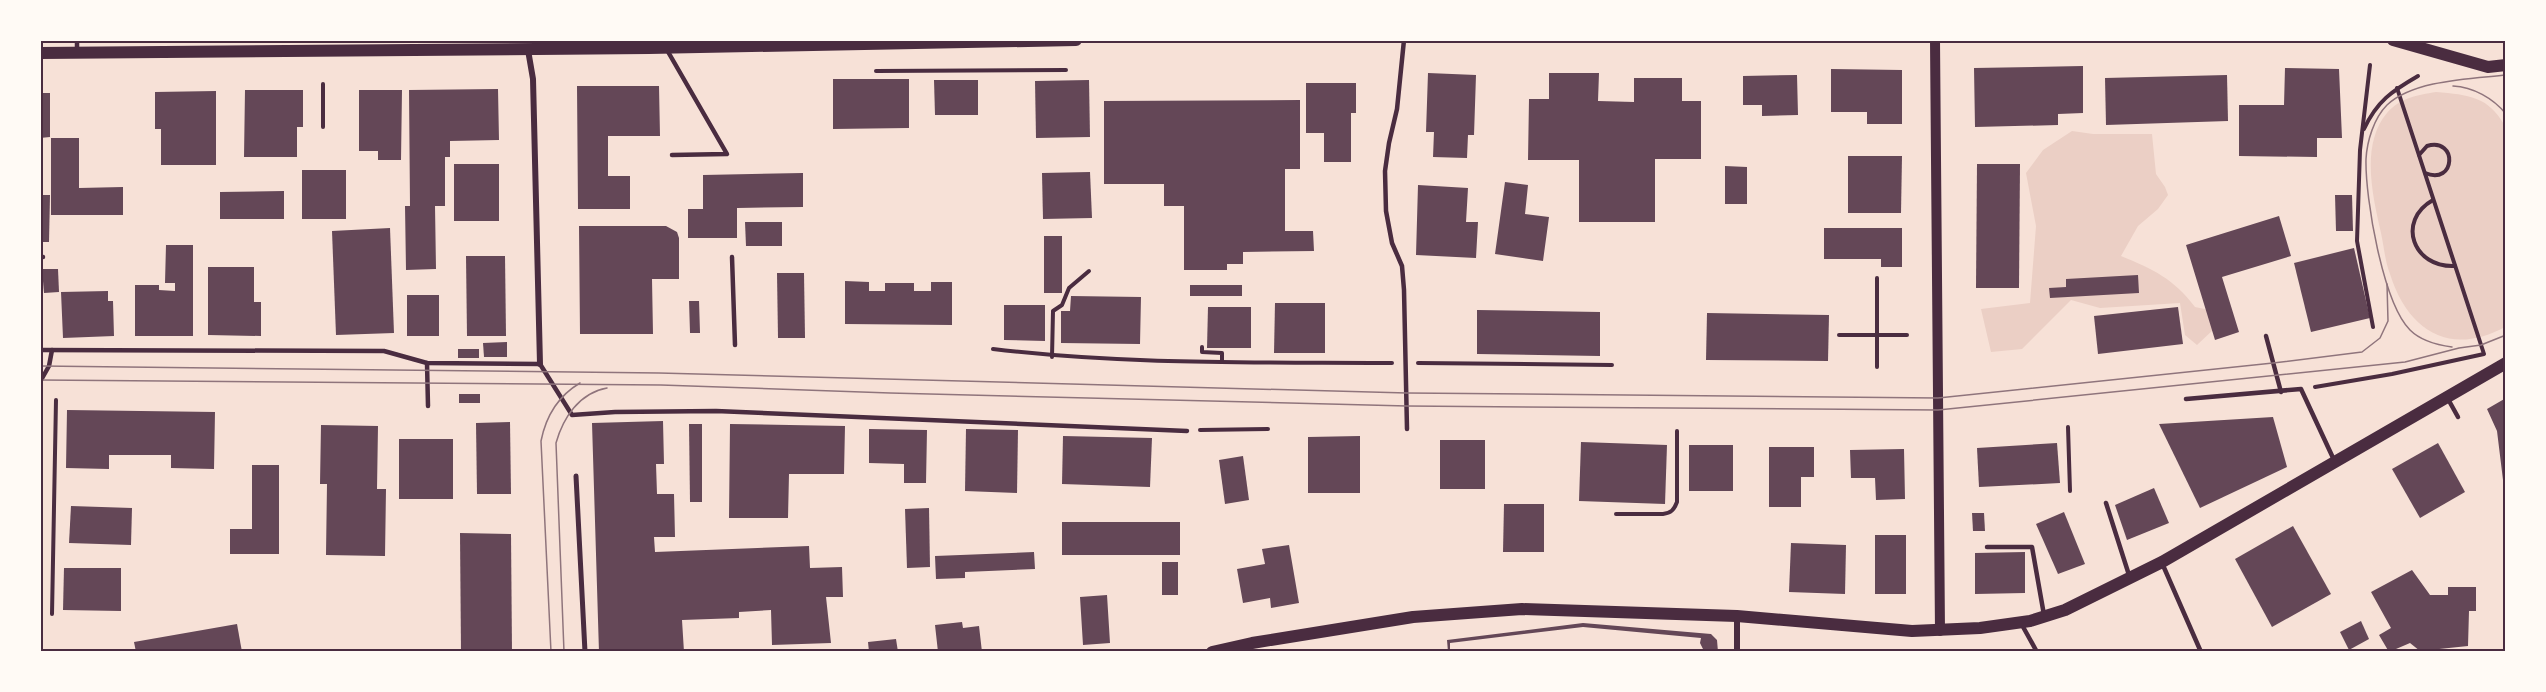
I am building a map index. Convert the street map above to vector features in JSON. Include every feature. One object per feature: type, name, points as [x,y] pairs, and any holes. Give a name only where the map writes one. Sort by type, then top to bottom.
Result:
[{"type":"main road","points":[[40,53],[77,47],[528,45],[666,48],[708,44],[1076,40]]},
{"type":"main road","points":[[2395,41],[2488,67],[2505,76]]},
{"type":"main road","points":[[2488,67],[2505,65]]},
{"type":"main road","points":[[1212,651],[1253,647],[1413,617],[1522,609],[1737,616],[1912,631],[2045,618],[2162,562],[2505,363]]},
{"type":"street","points":[[1935,40],[1940,630]]},
{"type":"street","points":[[528,45],[533,79],[540,364]]},
{"type":"street","points":[[576,476],[585,651]]},
{"type":"street","points":[[1737,616],[1737,651]]},
{"type":"lane","points":[[1404,40],[1397,109],[1386,162],[1386,201],[1392,243],[1402,266],[1407,429]]},
{"type":"lane","points":[[666,48],[727,154],[672,155]]},
{"type":"lane","points":[[732,257],[735,345]]},
{"type":"lane","points":[[2266,336],[2281,392]]},
{"type":"lane","points":[[40,350],[384,351],[428,363],[540,364],[572,415],[615,412],[716,411],[1187,431]]},
{"type":"lane","points":[[40,382],[48,366],[52,350]]},
{"type":"lane","points":[[428,363],[428,406]]},
{"type":"lane","points":[[2187,399],[2301,389],[2335,462]]},
{"type":"lane","points":[[2447,397],[2458,417]]},
{"type":"lane","points":[[2106,503],[2130,578]]},
{"type":"lane","points":[[1987,547],[2032,547],[2045,618]]},
{"type":"lane","points":[[2162,562],[2201,651]]},
{"type":"lane","points":[[2021,622],[2037,651]]},
{"type":"path","points":[[2370,65],[2360,150],[2357,241],[2373,327]]},
{"type":"path","points":[[876,71],[1066,70]]},
{"type":"path","points":[[2362,132],[2372,112],[2397,88],[2418,76]]},
{"type":"path","points":[[322,84],[322,127]]},
{"type":"path","points":[[2301,389],[2392,374],[2484,354],[2397,88]]},
{"type":"path","points":[[2419,156],[2423,149],[2431,145],[2440,146],[2448,155],[2449,164],[2444,172],[2436,176],[2425,173]]},
{"type":"path","points":[[2433,200],[2426,204],[2416,216],[2413,226],[2415,244],[2420,253],[2433,263],[2455,266]]},
{"type":"path","points":[[1052,357],[1053,311],[1062,305],[1069,288],[1089,271]]},
{"type":"path","points":[[1877,278],[1877,367]]},
{"type":"path","points":[[1839,335],[1907,335]]},
{"type":"path","points":[[1202,347],[1202,352],[1222,353],[1222,362]]},
{"type":"path","points":[[993,349],[1052,357],[1213,362]]},
{"type":"path","points":[[52,614],[56,400]]},
{"type":"path","points":[[2068,427],[2070,491]]},
{"type":"path","points":[[1187,431],[1268,429]]},
{"type":"path","points":[[1617,514],[1663,514],[1670,513],[1674,509],[1677,501],[1677,432]]},
{"type":"shaded area","points":[[2436,92],[2458,94],[2476,99],[2492,108],[2505,126],[2505,327],[2485,336],[2466,339],[2449,338],[2434,333],[2420,324],[2408,311],[2398,294],[2388,269],[2372,188],[2371,156],[2374,140],[2379,126],[2392,108],[2416,96]]},
{"type":"shaded area","points":[[2072,131],[2093,134],[2152,134],[2156,174],[2168,195],[2158,209],[2138,226],[2121,256],[2171,282],[2195,307],[2214,311],[2214,329],[2197,345],[2185,335],[2180,303],[2100,308],[2071,300],[2022,349],[1991,352],[1981,309],[2030,303],[2036,226],[2026,173],[2043,150]]},
{"type":"building","points":[[2083,66],[2083,113],[2058,114],[2058,125],[1975,127],[1974,68]]},
{"type":"building","points":[[2285,68],[2339,69],[2342,138],[2317,138],[2317,157],[2239,156],[2239,105],[2284,105]]},
{"type":"building","points":[[1831,69],[1902,70],[1902,124],[1867,124],[1867,112],[1831,112]]},
{"type":"building","points":[[1428,73],[1476,75],[1474,135],[1468,135],[1467,158],[1433,157],[1434,132],[1426,132]]},
{"type":"building","points":[[1549,73],[1599,73],[1598,101],[1634,102],[1634,78],[1682,78],[1682,101],[1701,101],[1701,159],[1655,159],[1655,222],[1579,222],[1579,160],[1528,160],[1529,99],[1549,99]]},
{"type":"building","points":[[1797,75],[1798,115],[1762,116],[1762,105],[1743,105],[1743,76]]},
{"type":"building","points":[[2227,75],[2228,121],[2106,125],[2105,78]]},
{"type":"building","points":[[833,79],[909,79],[909,128],[833,129]]},
{"type":"building","points":[[934,80],[978,80],[978,115],[935,115]]},
{"type":"building","points":[[1089,80],[1090,137],[1036,138],[1035,81]]},
{"type":"building","points":[[1306,83],[1356,83],[1356,113],[1351,113],[1351,162],[1324,162],[1324,133],[1306,133]]},
{"type":"building","points":[[577,86],[659,86],[660,136],[608,136],[608,176],[630,176],[630,209],[578,209]]},
{"type":"building","points":[[498,89],[499,140],[450,141],[450,157],[445,157],[445,206],[435,206],[436,269],[406,270],[405,206],[410,206],[409,90]]},
{"type":"building","points":[[245,90],[303,90],[303,127],[297,127],[297,157],[244,157]]},
{"type":"building","points":[[359,90],[402,90],[401,160],[378,160],[378,151],[359,151]]},
{"type":"building","points":[[216,91],[216,165],[161,165],[161,129],[155,129],[155,92]]},
{"type":"building","points":[[40,93],[50,93],[50,137],[40,138]]},
{"type":"building","points":[[1300,100],[1300,169],[1285,169],[1285,231],[1313,231],[1314,251],[1243,252],[1243,264],[1227,264],[1227,270],[1184,270],[1184,206],[1164,206],[1164,184],[1104,184],[1104,101]]},
{"type":"building","points":[[51,138],[79,138],[79,188],[123,187],[123,215],[51,215]]},
{"type":"building","points":[[1848,156],[1902,156],[1901,213],[1848,213]]},
{"type":"building","points":[[454,164],[499,164],[499,221],[454,221]]},
{"type":"building","points":[[1977,164],[2020,164],[2019,288],[1976,288]]},
{"type":"building","points":[[1725,166],[1747,167],[1747,204],[1725,204]]},
{"type":"building","points":[[302,170],[346,170],[346,219],[302,219]]},
{"type":"building","points":[[1090,172],[1092,218],[1043,219],[1042,173]]},
{"type":"building","points":[[803,173],[803,207],[737,208],[737,238],[688,238],[688,209],[703,209],[703,175]]},
{"type":"building","points":[[1505,182],[1528,185],[1525,214],[1549,217],[1543,261],[1495,254]]},
{"type":"building","points":[[1418,185],[1468,188],[1466,222],[1478,222],[1476,258],[1416,255]]},
{"type":"building","points":[[284,191],[284,219],[220,219],[220,192]]},
{"type":"building","points":[[40,195],[50,195],[49,242],[40,242]]},
{"type":"building","points":[[2335,195],[2352,195],[2353,231],[2336,231]]},
{"type":"building","points":[[2279,216],[2291,256],[2222,277],[2239,332],[2215,340],[2186,245]]},
{"type":"building","points":[[745,222],[782,222],[782,246],[746,246]]},
{"type":"building","points":[[579,226],[666,226],[677,232],[679,279],[652,279],[653,334],[580,334]]},
{"type":"building","points":[[390,228],[394,333],[336,335],[332,231]]},
{"type":"building","points":[[1824,228],[1902,228],[1902,267],[1881,267],[1881,259],[1824,259]]},
{"type":"building","points":[[1044,236],[1062,236],[1062,293],[1044,293]]},
{"type":"building","points":[[166,245],[193,245],[193,336],[135,336],[135,285],[159,285],[159,290],[175,291],[175,283],[165,283]]},
{"type":"building","points":[[2354,248],[2370,318],[2311,332],[2294,263]]},
{"type":"building","points":[[466,256],[505,256],[506,336],[467,336]]},
{"type":"building","points":[[208,267],[254,267],[254,302],[261,302],[261,336],[208,335]]},
{"type":"building","points":[[42,269],[58,269],[59,292],[44,293]]},
{"type":"building","points":[[777,273],[804,273],[805,338],[778,338]]},
{"type":"building","points":[[2138,275],[2139,293],[2050,298],[2049,288],[2066,287],[2066,279]]},
{"type":"building","points":[[845,281],[869,282],[869,291],[885,291],[885,283],[914,283],[914,291],[931,291],[931,282],[952,282],[952,325],[845,324]]},
{"type":"building","points":[[1190,285],[1242,285],[1242,296],[1190,296]]},
{"type":"building","points":[[108,291],[108,301],[113,301],[114,336],[63,338],[61,292]]},
{"type":"building","points":[[407,295],[439,295],[439,336],[407,336]]},
{"type":"building","points":[[1071,296],[1141,297],[1140,344],[1061,343],[1061,311],[1070,311]]},
{"type":"building","points":[[689,301],[699,301],[700,333],[690,333]]},
{"type":"building","points":[[1275,303],[1325,303],[1325,353],[1274,353]]},
{"type":"building","points":[[1004,305],[1045,305],[1045,341],[1004,340]]},
{"type":"building","points":[[1208,307],[1251,307],[1251,348],[1207,348]]},
{"type":"building","points":[[2178,307],[2183,344],[2098,354],[2094,316]]},
{"type":"building","points":[[1477,310],[1600,312],[1600,356],[1477,354]]},
{"type":"building","points":[[1707,313],[1829,315],[1828,361],[1706,360]]},
{"type":"building","points":[[507,342],[507,357],[484,357],[483,343]]},
{"type":"building","points":[[458,349],[479,349],[479,358],[458,358]]},
{"type":"building","points":[[459,394],[480,394],[480,403],[459,403]]},
{"type":"building","points":[[2506,398],[2506,479],[2503,480],[2497,431],[2487,409]]},
{"type":"building","points":[[67,410],[215,412],[214,469],[171,468],[171,455],[109,455],[109,469],[66,468]]},
{"type":"building","points":[[2273,417],[2287,467],[2200,508],[2159,424]]},
{"type":"building","points":[[663,421],[664,464],[656,464],[657,494],[674,494],[675,537],[654,537],[655,552],[809,546],[810,568],[842,567],[843,597],[826,597],[831,643],[772,645],[771,610],[739,612],[739,618],[682,620],[684,652],[599,652],[592,423]]},
{"type":"building","points":[[510,422],[511,494],[477,494],[476,423]]},
{"type":"building","points":[[689,424],[702,424],[702,502],[690,502]]},
{"type":"building","points":[[730,424],[845,426],[844,474],[789,474],[788,518],[729,518]]},
{"type":"building","points":[[321,425],[378,426],[377,489],[386,489],[385,556],[326,555],[327,484],[320,484]]},
{"type":"building","points":[[869,429],[927,430],[926,483],[904,483],[904,464],[869,463]]},
{"type":"building","points":[[966,429],[1018,430],[1017,493],[965,491]]},
{"type":"building","points":[[1063,436],[1152,438],[1150,487],[1062,484]]},
{"type":"building","points":[[1360,436],[1360,493],[1308,493],[1308,437]]},
{"type":"building","points":[[399,439],[453,439],[453,499],[399,499]]},
{"type":"building","points":[[1440,440],[1485,440],[1485,489],[1440,489]]},
{"type":"building","points":[[1581,442],[1667,445],[1665,504],[1579,501]]},
{"type":"building","points":[[2057,443],[2060,483],[1979,487],[1977,448]]},
{"type":"building","points":[[2438,443],[2465,492],[2420,518],[2392,469]]},
{"type":"building","points":[[1689,445],[1733,445],[1733,491],[1689,491]]},
{"type":"building","points":[[1769,447],[1814,447],[1814,477],[1801,477],[1801,507],[1769,507]]},
{"type":"building","points":[[1904,449],[1905,499],[1876,500],[1875,478],[1851,478],[1850,450]]},
{"type":"building","points":[[1243,456],[1249,500],[1225,504],[1219,460]]},
{"type":"building","points":[[252,465],[279,465],[279,554],[230,554],[230,529],[252,529]]},
{"type":"building","points":[[2154,488],[2169,523],[2127,540],[2115,505]]},
{"type":"building","points":[[1504,504],[1544,504],[1544,552],[1503,552]]},
{"type":"building","points":[[71,506],[132,508],[131,545],[69,543]]},
{"type":"building","points":[[929,508],[930,567],[907,568],[905,509]]},
{"type":"building","points":[[2064,512],[2085,564],[2058,574],[2036,524]]},
{"type":"building","points":[[1972,513],[1984,513],[1985,531],[1973,531]]},
{"type":"building","points":[[1062,522],[1180,522],[1180,555],[1062,555]]},
{"type":"building","points":[[2293,526],[2331,594],[2272,627],[2235,559]]},
{"type":"building","points":[[460,533],[511,534],[512,652],[461,652]]},
{"type":"building","points":[[1875,535],[1906,535],[1906,594],[1875,594]]},
{"type":"building","points":[[1791,543],[1846,545],[1845,594],[1789,592]]},
{"type":"building","points":[[1289,545],[1299,603],[1271,608],[1270,598],[1243,603],[1237,569],[1265,564],[1262,549]]},
{"type":"building","points":[[1034,552],[1035,569],[965,572],[965,578],[936,579],[935,556]]},
{"type":"building","points":[[2025,552],[2025,593],[1975,594],[1975,553]]},
{"type":"building","points":[[1162,562],[1178,562],[1178,595],[1162,595]]},
{"type":"building","points":[[64,568],[121,568],[121,611],[63,610]]},
{"type":"building","points":[[2412,570],[2430,595],[2448,595],[2448,587],[2476,587],[2476,611],[2469,611],[2468,646],[2420,651],[2410,643],[2389,652],[2379,635],[2391,628],[2371,592]]},
{"type":"building","points":[[1107,595],[1110,643],[1083,645],[1080,597]]},
{"type":"building","points":[[2361,621],[2369,639],[2349,650],[2340,632]]},
{"type":"building","points":[[962,622],[963,628],[979,626],[982,652],[938,652],[935,625]]},
{"type":"building","points":[[1583,623],[1711,634],[1717,640],[1718,652],[1703,649],[1700,643],[1701,638],[1583,627],[1450,643],[1450,652],[1448,652],[1447,640]]},
{"type":"building","points":[[237,624],[242,652],[136,652],[134,642]]},
{"type":"building","points":[[896,639],[898,652],[869,652],[868,642]]},
{"type":"tram line","points":[[2452,347],[2430,342],[2414,334],[2400,316],[2392,297],[2372,223],[2366,176],[2368,145],[2378,116],[2398,97],[2412,90],[2443,82],[2506,75]]},
{"type":"tram line","points":[[2453,86],[2482,94],[2506,114]]},
{"type":"tram line","points":[[40,366],[659,373],[1407,393],[1938,398],[2362,352],[2380,338],[2388,321],[2387,284]]},
{"type":"tram line","points":[[40,380],[661,385],[1407,406],[1938,410],[2405,362],[2459,348],[2481,345],[2506,335]]},
{"type":"tram line","points":[[551,652],[541,441],[546,423],[559,400],[580,383]]},
{"type":"tram line","points":[[564,652],[556,443],[568,416],[580,401],[588,395],[607,388]]}]
